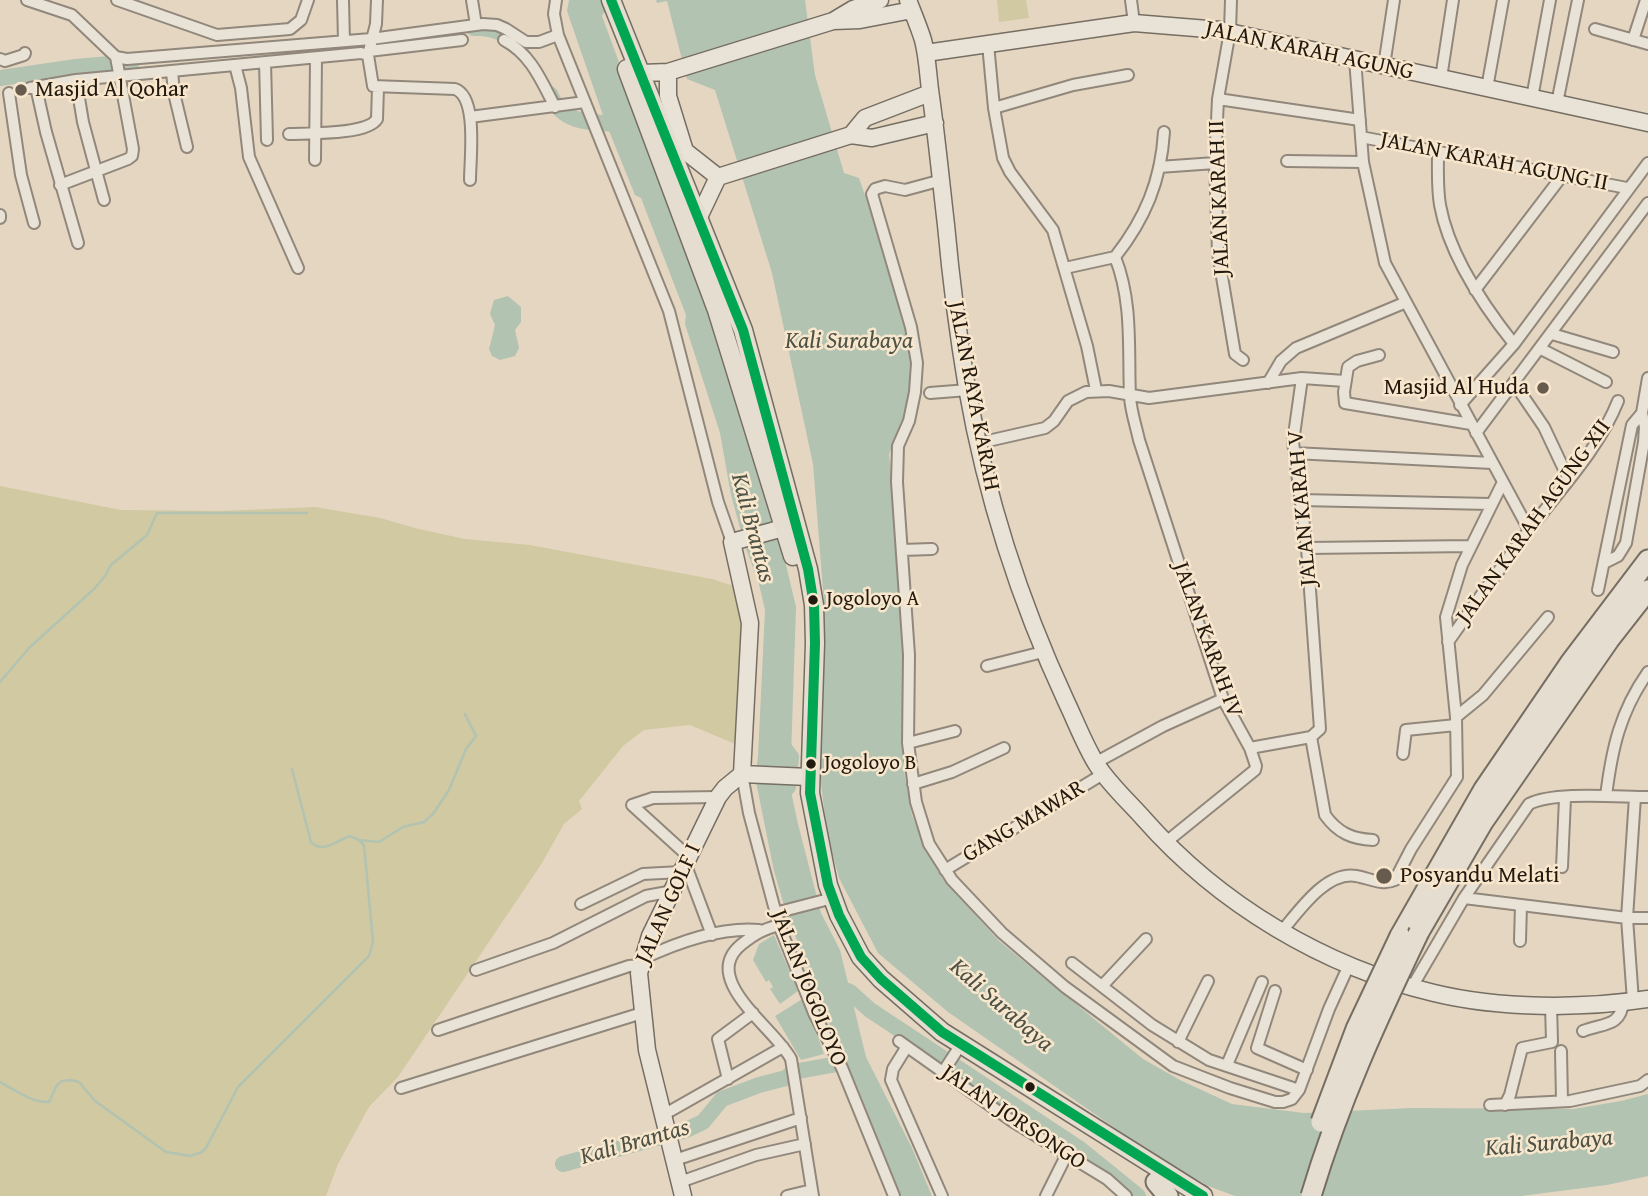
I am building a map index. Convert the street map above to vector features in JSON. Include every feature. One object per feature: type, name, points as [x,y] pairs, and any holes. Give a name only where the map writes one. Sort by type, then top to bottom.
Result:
[{"type":"highway","points":[[1297,1196],[1318,1130],[1356,1029],[1484,789],[1570,663],[1648,560]]},
{"type":"highway","points":[[1311,1196],[1330,1135],[1409,934],[1609,640],[1648,590]]},
{"type":"main road","points":[[637,78],[674,70],[830,22],[853,9],[880,0]]},
{"type":"main road","points":[[608,4],[637,78],[787,527]]},
{"type":"main road","points":[[830,22],[860,20],[910,5]]},
{"type":"main road","name":"JALAN RAYA KARAH","points":[[910,5],[926,53],[942,180],[953,300],[979,443],[1014,574],[1043,652],[1099,768],[1165,843],[1202,876],[1282,932],[1349,965],[1412,987],[1475,1000],[1551,1005],[1635,1001]]},
{"type":"main road","name":"JALAN KARAH AGUNG","points":[[926,53],[1134,23],[1230,31],[1648,122]]},
{"type":"main road","points":[[674,70],[668,96],[683,145],[690,156],[724,174]]},
{"type":"main road","points":[[637,78],[679,168],[743,330],[804,606],[799,777],[807,827],[825,900],[838,936],[862,975],[886,1000],[937,1040],[1162,1189],[1178,1196]]},
{"type":"main road","points":[[849,136],[865,118],[930,93]]},
{"type":"main road","points":[[699,216],[724,174],[849,136],[872,138],[935,123]]},
{"type":"main road","points":[[683,145],[678,184],[687,215],[687,231]]},
{"type":"main road","points":[[724,333],[737,336],[743,330]]},
{"type":"main road","points":[[787,527],[736,541],[750,623],[745,774],[799,777]]},
{"type":"main road","name":"JALAN GOLF I","points":[[682,1189],[640,1014],[641,962],[650,936],[718,797],[725,788],[745,774]]},
{"type":"main road","points":[[825,900],[870,968],[942,1032],[1201,1196]]},
{"type":"street","points":[[27,0],[72,15],[117,66],[134,153],[128,159],[60,185]]},
{"type":"street","points":[[117,0],[217,35],[290,29],[301,20],[308,0]]},
{"type":"street","points":[[343,0],[344,41]]},
{"type":"street","points":[[289,134],[361,128],[374,123],[377,118],[370,47],[376,24],[377,0]]},
{"type":"street","points":[[472,0],[476,24]]},
{"type":"street","points":[[556,0],[554,14],[558,36],[669,311],[718,502],[736,541]]},
{"type":"street","points":[[1131,0],[1134,23]]},
{"type":"street","name":"JALAN KARAH II","points":[[1231,0],[1230,31],[1218,99],[1215,163],[1218,253],[1235,354],[1243,360]]},
{"type":"street","points":[[1384,66],[1394,0]]},
{"type":"street","points":[[1441,78],[1453,0]]},
{"type":"street","points":[[1487,88],[1503,0]]},
{"type":"street","points":[[1532,98],[1550,0]]},
{"type":"street","points":[[1557,103],[1578,0]]},
{"type":"street","points":[[1633,40],[1646,0]]},
{"type":"street","points":[[78,243],[33,87],[76,80],[117,66],[127,59],[344,41],[370,47],[458,35],[476,24],[497,25],[539,72],[557,107]]},
{"type":"street","points":[[1595,29],[1648,44]]},
{"type":"street","points":[[510,38],[529,43],[558,36]]},
{"type":"street","points":[[988,44],[994,108],[1004,161],[1052,226],[1087,346],[1096,390]]},
{"type":"street","points":[[117,66],[172,71],[360,53],[370,47]]},
{"type":"street","points":[[0,59],[5,61],[25,53]]},
{"type":"street","points":[[314,160],[316,58]]},
{"type":"street","points":[[1355,59],[1363,162],[1385,263],[1404,303],[1529,530]]},
{"type":"street","points":[[265,62],[267,140]]},
{"type":"street","points":[[235,65],[241,89],[244,133],[249,157],[298,268]]},
{"type":"street","points":[[172,71],[174,93],[187,147]]},
{"type":"street","points":[[994,108],[1073,85],[1128,75]]},
{"type":"street","points":[[76,80],[83,122],[104,200]]},
{"type":"street","points":[[375,87],[409,86],[460,90],[467,100],[470,117],[470,180]]},
{"type":"street","points":[[7,92],[21,175],[34,223]]},
{"type":"street","points":[[1218,99],[1360,120]]},
{"type":"street","points":[[470,117],[585,102]]},
{"type":"street","points":[[1065,268],[1115,257],[1130,238],[1146,211],[1159,167],[1164,132]]},
{"type":"street","name":"JALAN KARAH AGUNG II","points":[[1361,137],[1628,188]]},
{"type":"street","points":[[1438,150],[1438,195],[1445,223],[1475,290],[1514,344]]},
{"type":"street","points":[[1286,161],[1363,162]]},
{"type":"street","points":[[1159,167],[1215,163]]},
{"type":"street","points":[[1460,405],[1514,344],[1648,163]]},
{"type":"street","points":[[1475,290],[1562,176]]},
{"type":"street","points":[[942,180],[905,190],[882,187],[872,193],[911,327],[917,363],[909,421],[897,454],[897,482],[909,655],[908,743],[913,784],[926,836],[945,870],[988,919],[1052,976],[1173,1066],[1275,1102],[1292,1099],[1299,1090],[1349,965]]},
{"type":"street","points":[[1474,429],[1541,349],[1648,203]]},
{"type":"street","name":"JALAN KARAH IV","points":[[1115,257],[1125,288],[1130,342],[1130,396],[1139,440],[1223,699],[1250,748]]},
{"type":"street","points":[[1268,383],[1290,351],[1404,303]]},
{"type":"street","points":[[1552,334],[1613,352]]},
{"type":"street","points":[[1541,349],[1606,382]]},
{"type":"street","points":[[1379,355],[1352,364],[1346,369],[1343,398],[1348,404],[1474,429]]},
{"type":"street","points":[[979,443],[1045,428],[1073,398],[1096,390],[1149,398],[1301,378],[1345,381]]},
{"type":"street","name":"JALAN KARAH V","points":[[1301,378],[1295,417],[1294,453],[1307,548],[1320,726],[1318,733],[1311,737]]},
{"type":"street","points":[[1606,562],[1618,556],[1626,543],[1646,433],[1642,413],[1648,378]]},
{"type":"street","points":[[1514,383],[1544,427],[1569,480]]},
{"type":"street","points":[[930,393],[968,390]]},
{"type":"street","name":"JALAN KARAH AGUNG XII","points":[[1448,642],[1529,530],[1569,480],[1607,425],[1618,401]]},
{"type":"street","points":[[1598,590],[1606,562],[1632,425],[1642,413]]},
{"type":"street","points":[[1294,453],[1492,463]]},
{"type":"street","points":[[1282,932],[1326,883],[1352,875],[1382,882],[1393,881],[1457,778],[1456,721],[1447,611],[1462,565],[1503,482]]},
{"type":"street","points":[[1300,500],[1491,504]]},
{"type":"street","points":[[1307,548],[1471,546]]},
{"type":"street","points":[[902,550],[932,550]]},
{"type":"street","points":[[1403,754],[1406,730],[1456,721],[1483,695],[1548,617]]},
{"type":"street","points":[[988,666],[1043,652]]},
{"type":"street","points":[[1606,796],[1611,756],[1623,716],[1648,672]]},
{"type":"street","name":"GANG MAWAR","points":[[945,870],[1163,726],[1223,699]]},
{"type":"street","points":[[908,743],[955,731]]},
{"type":"street","points":[[1165,843],[1255,770],[1250,748],[1311,737],[1325,815],[1342,833],[1356,839],[1373,840]]},
{"type":"street","points":[[913,784],[952,772],[1004,748]]},
{"type":"street","name":"JALAN JOGOLOYO","points":[[745,774],[749,813],[779,912],[779,925],[814,1013],[840,1064],[894,1196]]},
{"type":"street","points":[[1412,987],[1464,898],[1526,806],[1537,800],[1606,796],[1648,797]]},
{"type":"street","points":[[712,935],[685,864],[646,816],[632,804],[653,798],[718,797]]},
{"type":"street","points":[[1583,1031],[1616,1021],[1635,1001],[1627,918],[1635,797]]},
{"type":"street","points":[[1562,867],[1565,798]]},
{"type":"street","points":[[581,904],[643,874],[685,864]]},
{"type":"street","points":[[476,970],[553,943],[646,896],[673,891]]},
{"type":"street","points":[[1464,898],[1627,918],[1648,918]]},
{"type":"street","points":[[779,912],[825,900]]},
{"type":"street","points":[[1520,941],[1521,905]]},
{"type":"street","points":[[438,1031],[641,962],[664,948],[741,929],[759,930],[779,925]]},
{"type":"street","points":[[759,930],[736,948],[727,965],[730,982],[790,1059],[813,1193],[787,1196]]},
{"type":"street","points":[[1102,986],[1146,939]]},
{"type":"street","points":[[1072,963],[1152,1025],[1209,1060],[1299,1090]]},
{"type":"street","points":[[1178,1042],[1208,981]]},
{"type":"street","points":[[1227,1065],[1262,982]]},
{"type":"street","points":[[1275,991],[1256,1048],[1307,1070]]},
{"type":"street","points":[[1505,1105],[1522,1048],[1552,1042],[1551,1005]]},
{"type":"street","points":[[727,1079],[718,1039],[753,1013]]},
{"type":"street","points":[[401,1088],[640,1014]]},
{"type":"street","name":"JALAN JORSONGO","points":[[942,1196],[891,1080],[902,1044],[1066,1156],[1107,1179],[1126,1196]]},
{"type":"street","points":[[668,1127],[727,1079],[783,1047]]},
{"type":"street","points":[[1561,1051],[1562,1101]]},
{"type":"street","points":[[943,1071],[955,1053]]},
{"type":"street","points":[[1490,1105],[1562,1101],[1640,1086],[1648,1080]]},
{"type":"street","points":[[675,1160],[800,1118]]},
{"type":"street","points":[[682,1189],[756,1155],[805,1144]]},
{"type":"street","points":[[1046,1196],[1066,1156]]},
{"type":"shaded area","points":[[997,0],[1026,0],[1029,18],[999,22]]},
{"type":"shaded area","points":[[0,486],[121,510],[221,511],[315,507],[380,518],[465,539],[530,545],[712,579],[737,587],[746,618],[740,746],[690,725],[644,730],[623,746],[579,801],[582,809],[564,824],[542,863],[398,1077],[369,1107],[338,1164],[326,1196],[0,1196]]},
{"type":"water","points":[[569,0],[611,0],[602,16],[699,280],[779,535],[796,607],[788,777],[798,824],[821,913],[840,950],[866,1057],[912,1148],[932,1196],[898,1196],[786,912],[774,871],[755,777],[765,610],[759,584],[731,495],[720,433],[685,324],[686,315],[641,198],[635,195],[605,121],[567,11]]},
{"type":"water","name":"Kali Surabaya","points":[[656,0],[805,0],[815,75],[844,173],[859,178],[888,262],[911,343],[904,427],[896,437],[889,454],[896,516],[902,631],[903,765],[912,815],[926,850],[942,878],[999,941],[1143,1059],[1232,1104],[1304,1113],[1412,1108],[1573,1109],[1648,1094],[1648,1176],[1607,1185],[1521,1196],[1235,1196],[1208,1186],[1158,1158],[948,1012],[878,953],[839,878],[827,833],[818,759],[824,602],[813,464],[772,273],[715,90],[687,79],[667,1],[657,3]]},
{"type":"water","points":[[508,296],[521,307],[521,322],[515,330],[519,348],[515,356],[500,360],[492,356],[489,349],[495,325],[490,314],[494,300]]},
{"type":"water","points":[[774,935],[798,991],[780,1004],[770,989],[773,987],[769,980],[766,982],[753,960],[759,944]]},
{"type":"water","points":[[804,998],[824,1054],[801,1060],[775,1016]]},
{"type":"waterway","points":[[474,28],[500,33],[521,50]]},
{"type":"waterway","points":[[335,45],[363,46],[386,42]]},
{"type":"waterway","points":[[0,78],[132,62]]},
{"type":"waterway","points":[[550,94],[563,112],[571,117],[591,122],[623,124]]},
{"type":"waterway","points":[[0,682],[29,648],[95,588],[111,565],[147,535],[157,513],[307,513]]},
{"type":"waterway","points":[[359,840],[379,842],[403,827],[424,822],[433,814],[449,790],[466,749],[476,736],[465,714]]},
{"type":"waterway","name":"Kali Brantas","points":[[779,741],[791,757],[788,787]]},
{"type":"waterway","points":[[0,1082],[43,1102],[49,1102],[57,1085],[62,1081],[79,1082],[95,1101],[166,1152],[190,1156],[206,1148],[238,1087],[369,956],[373,942],[364,845],[350,836],[325,847],[311,842],[292,769]]},
{"type":"waterway","points":[[832,985],[850,992],[870,1010],[1080,1149],[1138,1196]]},
{"type":"waterway","name":"Kali Brantas","points":[[563,1164],[686,1130],[703,1122],[722,1099],[786,1078],[793,1072],[854,1061]]},
{"type":"tunnel","points":[[13,92],[30,88]]},
{"type":"transit line","points":[[611,0],[743,330],[808,569],[814,605],[815,643],[810,793],[828,885],[839,915],[861,957],[881,979],[942,1032],[1203,1196]]},
{"type":"place","name":"Masjid Al Qohar","points":[[21,90]]},
{"type":"place","name":"Masjid Al Huda","points":[[1543,388]]},
{"type":"place","name":"Jogoloyo A","points":[[813,600]]},
{"type":"place","name":"Jogoloyo B","points":[[811,764]]},
{"type":"place","name":"Posyandu Melati","points":[[1384,876]]}]
